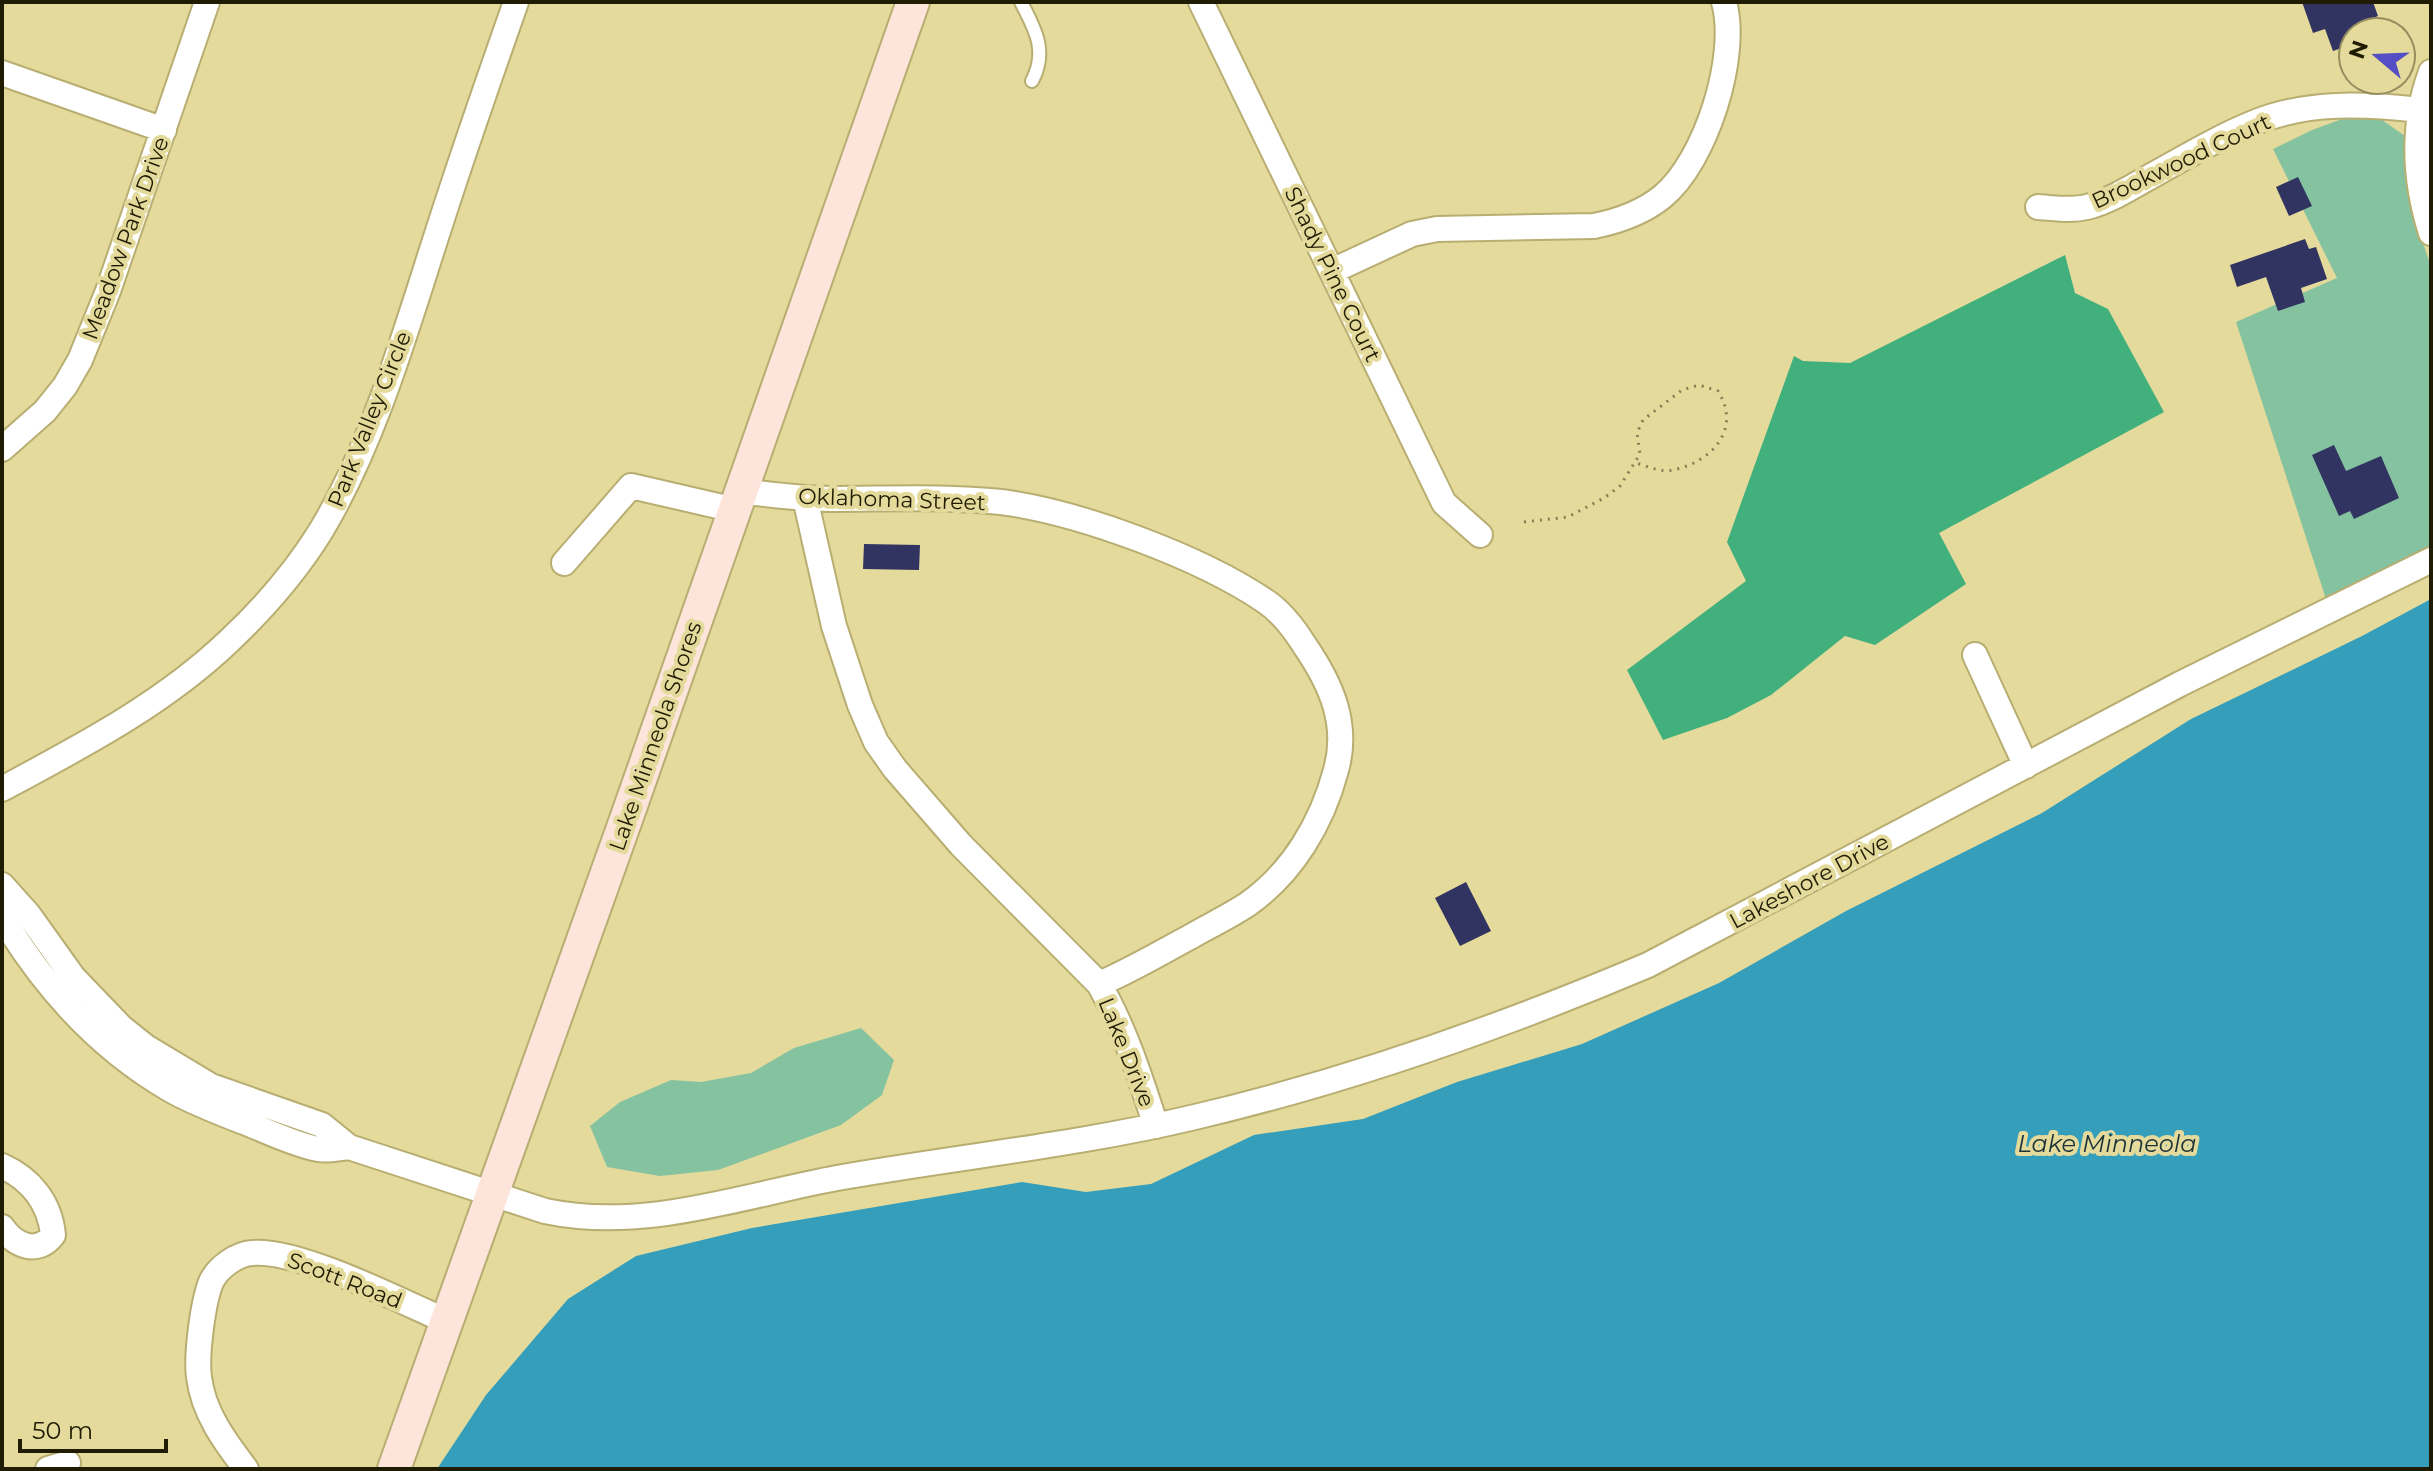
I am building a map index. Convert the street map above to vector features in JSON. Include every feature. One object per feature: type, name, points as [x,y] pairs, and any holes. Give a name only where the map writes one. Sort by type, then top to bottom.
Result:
[{"type":"main road","name":"Lake Minneola Shores","points":[[394,1469],[913,2]]},
{"type":"street","name":"Meadow Park Drive","points":[[2,449],[45,411],[80,360],[108,291],[207,2]]},
{"type":"street","name":"Park Valley Circle","points":[[2,789],[111,730],[196,670],[266,603],[321,531],[342,492],[403,341],[516,2]]},
{"type":"street","name":"Shady Pine Court","points":[[1201,2],[1444,503],[1480,535]]},
{"type":"street","points":[[1332,271],[1412,234],[1437,229],[1594,226],[1619,221],[1663,196],[1684,174],[1698,150],[1722,81],[1729,41],[1724,2]]},
{"type":"street","points":[[2431,72],[2416,138],[2416,166],[2431,233]]},
{"type":"street","points":[[2,73],[164,130]]},
{"type":"street","name":"Brookwood Court","points":[[2038,207],[2072,209],[2089,206],[2258,121],[2328,106],[2370,105],[2420,110]]},
{"type":"street","name":"Oklahoma Street","points":[[564,563],[631,486],[738,501],[805,498],[971,499],[1077,519],[1165,550],[1220,575],[1268,602],[1293,628],[1325,676],[1340,723],[1337,766],[1313,830],[1292,863],[1270,887],[1246,905],[1099,984]]},
{"type":"street","name":"Lake Drive","points":[[51,970],[121,1027],[130,1048],[170,1063],[211,1086],[322,1125],[349,1147],[493,1196],[575,1217],[605,1219],[655,1215],[821,1181],[1156,1126],[1134,1058],[1114,1010],[1099,984],[961,845],[895,769],[876,742],[860,705],[834,626],[805,498]]},
{"type":"street","name":"Lakeshore Drive","points":[[1156,1126],[1360,1072],[1582,993],[1661,958],[2190,679],[2431,560]]},
{"type":"street","points":[[1975,655],[2026,766]]},
{"type":"street","points":[[3,886],[2,917],[51,970]]},
{"type":"street","points":[[3,886],[28,914],[51,970]]},
{"type":"street","points":[[2,1166],[30,1182],[52,1220],[53,1235],[41,1245],[18,1245],[2,1227]]},
{"type":"street","name":"Scott Road","points":[[246,1469],[222,1438],[199,1377],[202,1321],[213,1278],[234,1258],[252,1253],[283,1255],[317,1266],[448,1322]]},
{"type":"lane","points":[[1021,2],[1040,47],[1039,69],[1032,81]]},
{"type":"path","points":[[1524,522],[1568,517],[1586,510],[1620,486],[1636,463],[1640,454],[1638,427],[1643,420],[1682,390],[1699,385],[1718,391],[1727,413],[1726,426],[1716,449],[1702,459],[1674,470],[1663,471],[1636,463]]},
{"type":"green space","points":[[2353,115],[2375,115],[2405,136],[2405,167],[2412,209],[2431,267],[2431,549],[2326,599],[2236,322],[2337,278],[2273,149]]},
{"type":"green space","points":[[2065,255],[2075,293],[2108,309],[2164,412],[1939,533],[1966,584],[1875,645],[1845,636],[1771,695],[1727,718],[1663,740],[1627,670],[1746,581],[1727,542],[1794,356],[1803,361],[1850,363]]},
{"type":"green space","points":[[861,1028],[894,1060],[882,1095],[841,1125],[718,1170],[660,1176],[607,1167],[590,1126],[620,1102],[671,1080],[701,1082],[751,1073],[794,1048]]},
{"type":"water","name":"Lake Minneola","points":[[2431,599],[2431,1469],[437,1469],[486,1395],[568,1299],[636,1256],[752,1228],[1022,1182],[1086,1192],[1151,1184],[1254,1135],[1363,1119],[1457,1082],[1582,1044],[1719,983],[1846,911],[2042,813],[2191,719]]},
{"type":"building","points":[[2302,2],[2373,2],[2378,16],[2337,16],[2337,50],[2333,51],[2325,29],[2313,33]]},
{"type":"building","points":[[2298,177],[2312,206],[2289,216],[2276,187]]},
{"type":"building","points":[[2305,239],[2309,249],[2316,247],[2327,279],[2301,288],[2305,302],[2278,311],[2266,277],[2237,287],[2230,265]]},
{"type":"building","points":[[2334,445],[2346,471],[2381,456],[2399,498],[2354,519],[2350,511],[2339,516],[2312,455]]},
{"type":"building","points":[[864,544],[920,545],[919,570],[863,569]]},
{"type":"building","points":[[1466,882],[1491,931],[1460,946],[1435,898]]}]
